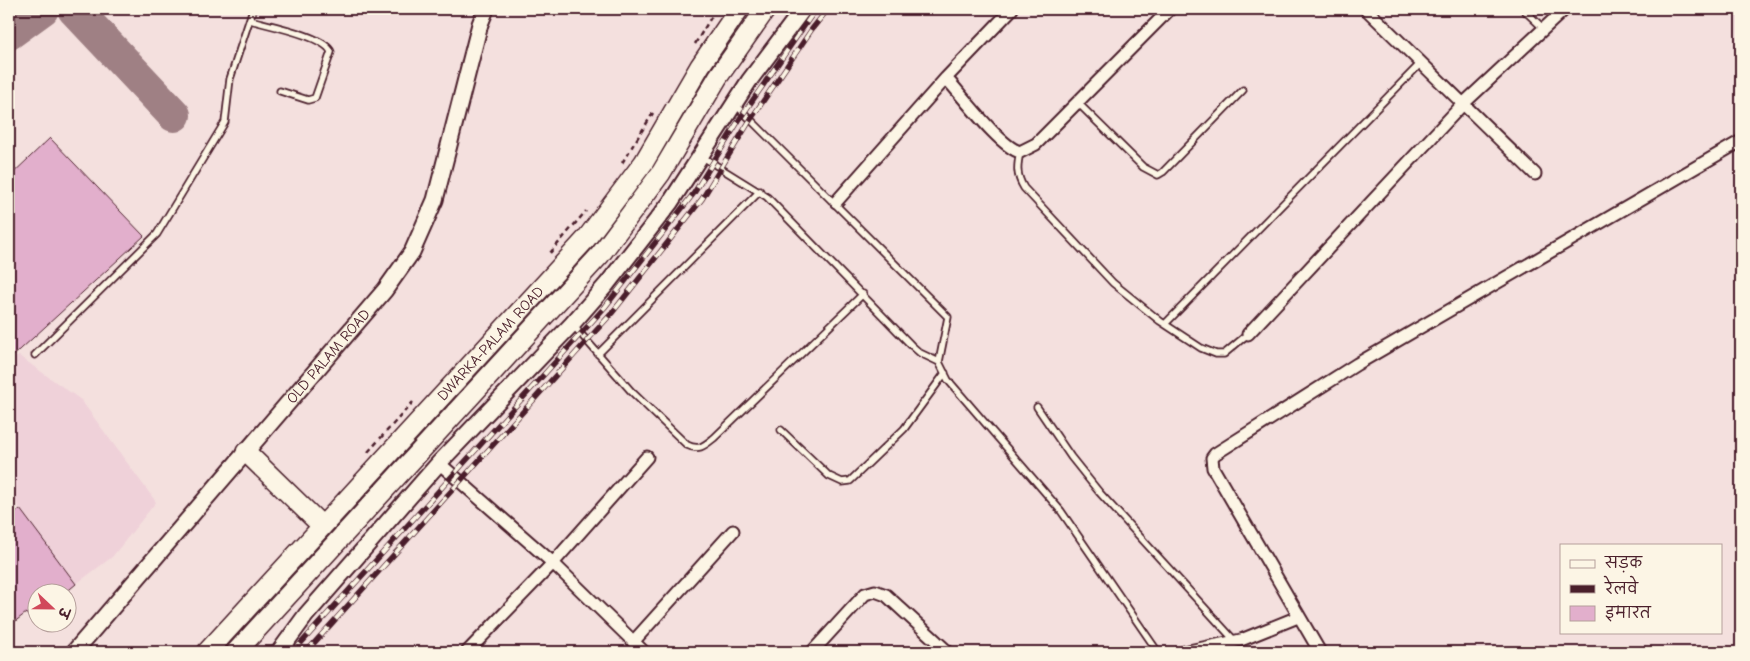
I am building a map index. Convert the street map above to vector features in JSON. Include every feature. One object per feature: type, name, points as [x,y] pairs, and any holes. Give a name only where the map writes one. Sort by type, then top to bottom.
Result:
[{"type":"main road","name":"DWARKA-PALAM ROAD","points":[[207,652],[586,239],[644,162],[700,66],[738,9]]},
{"type":"main road","name":"DWARKA-PALAM ROAD","points":[[236,652],[600,255],[660,174],[718,77],[766,9]]},
{"type":"main road","points":[[246,452],[322,526]]},
{"type":"street","name":"OLD PALAM ROAD","points":[[74,652],[385,290],[412,252],[435,200],[480,24],[486,9]]},
{"type":"street","points":[[279,652],[306,615],[439,463],[572,324],[607,284],[670,202],[735,103],[803,9]]},
{"type":"street","points":[[836,202],[946,78],[1012,9]]},
{"type":"street","points":[[946,78],[1000,139],[1013,150],[1020,152],[1036,144],[1170,9]]},
{"type":"street","points":[[1366,9],[1535,174]]},
{"type":"street","points":[[1248,334],[1463,104],[1565,9]]},
{"type":"street","points":[[1320,652],[1213,468],[1212,458],[1218,450],[1357,364],[1741,141]]},
{"type":"street","points":[[467,652],[553,562],[647,457]]},
{"type":"street","points":[[439,463],[553,562],[644,652]]},
{"type":"street","points":[[633,642],[733,531]]},
{"type":"street","points":[[812,652],[865,594],[875,591],[886,595],[947,652]]},
{"type":"street","points":[[1184,652],[1213,649],[1298,617]]},
{"type":"lane","points":[[35,354],[157,234],[225,122],[230,79],[253,9]]},
{"type":"lane","points":[[1523,9],[1544,29]]},
{"type":"lane","points":[[250,20],[317,40],[329,46],[331,52],[316,98],[308,100],[280,91]]},
{"type":"lane","points":[[1165,324],[1421,63]]},
{"type":"lane","points":[[1076,102],[1143,168],[1158,175],[1243,90]]},
{"type":"lane","points":[[735,103],[836,202],[948,317],[939,362],[948,380],[1060,511],[1158,652]]},
{"type":"lane","points":[[1020,152],[1017,167],[1019,180],[1024,188],[1113,283],[1165,324],[1201,348],[1216,354],[1224,354],[1248,334]]},
{"type":"lane","points":[[701,156],[760,191],[911,345],[920,353],[939,362]]},
{"type":"lane","points":[[598,354],[760,191]]},
{"type":"lane","points":[[572,324],[631,391],[687,446],[695,449],[702,448],[863,294]]},
{"type":"lane","points":[[781,430],[829,476],[842,482],[850,481],[904,430],[945,374]]},
{"type":"lane","points":[[1037,407],[1071,457],[1099,492],[1235,642]]},
{"type":"path","points":[[691,50],[716,9]]},
{"type":"path","points":[[620,168],[657,106]]},
{"type":"path","points":[[547,257],[591,205]]},
{"type":"path","points":[[368,452],[419,396]]},
{"type":"shaded area","points":[[19,356],[81,400],[156,502],[112,557],[76,584],[9,494],[9,360]]},
{"type":"building","points":[[50,138],[144,236],[9,360],[9,177]]},
{"type":"building","points":[[20,509],[76,584],[28,584],[28,616],[26,613],[9,626],[9,518]]},
{"type":"taxiway","points":[[9,33],[42,9]]},
{"type":"taxiway","points":[[74,9],[174,115]]},
{"type":"railway","points":[[293,652],[605,307],[694,193],[741,117],[816,9]]},
{"type":"railway","points":[[306,652],[612,313],[702,199],[749,122],[812,29],[828,9]]}]
